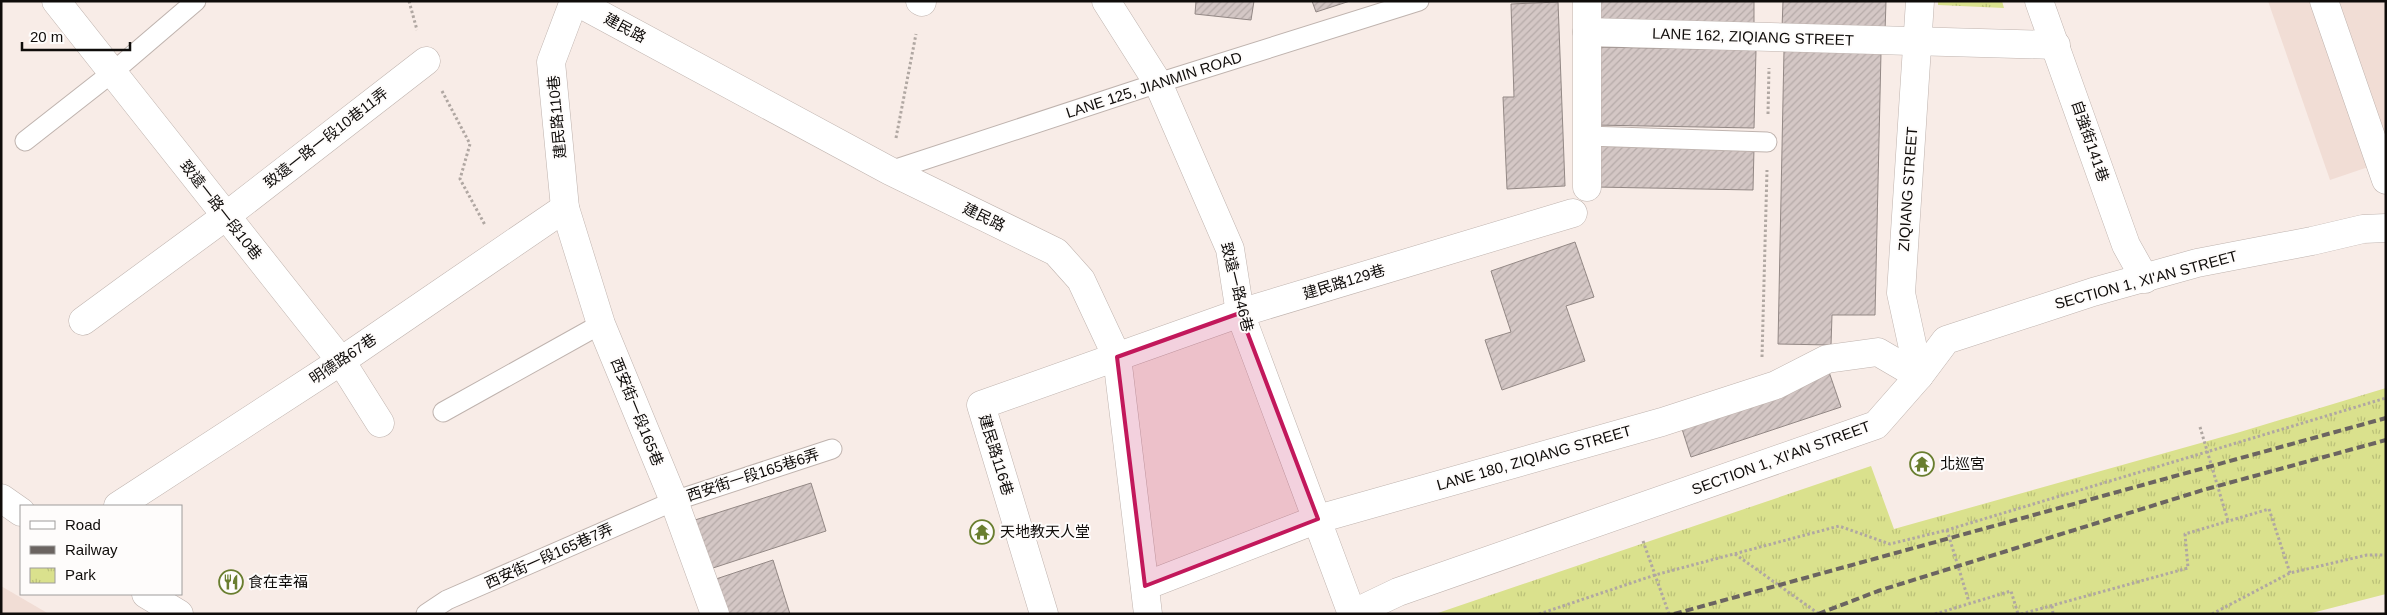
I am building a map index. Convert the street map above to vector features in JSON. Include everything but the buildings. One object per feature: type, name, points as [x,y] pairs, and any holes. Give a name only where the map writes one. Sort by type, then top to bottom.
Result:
[{"type":"street","name":"致遠一路一段10巷","points":[[56,1],[341,361],[380,423]]},
{"type":"street","name":"建民路","points":[[575,1],[890,171],[1056,252],[1081,280],[1117,357],[1148,614]]},
{"type":"street","name":"建民路110巷","points":[[565,208],[552,62],[575,1]]},
{"type":"street","name":"致遠一路46巷","points":[[1106,1],[1158,83],[1230,249],[1240,313],[1352,614]]},
{"type":"street","points":[[1587,1],[1587,187]]},
{"type":"street","name":"ZIQIANG STREET","points":[[1919,376],[1901,293],[1920,1]]},
{"type":"street","name":"自強街141巷","points":[[2039,1],[2126,245],[2145,279]]},
{"type":"street","points":[[2324,1],[2386,180]]},
{"type":"street","name":"LANE 162, ZIQIANG STREET","points":[[1587,32],[2056,45]]},
{"type":"street","name":"致遠一路一段10巷11弄","points":[[82,321],[226,216],[426,61]]},
{"type":"street","name":"明德路67巷","points":[[120,505],[341,361],[565,208]]},
{"type":"street","name":"西安街一段165巷","points":[[565,208],[601,324],[674,501],[716,614]]},
{"type":"street","name":"建民路129巷","points":[[1117,357],[1240,313],[1572,214]]},
{"type":"street","name":"SECTION 1, XI'AN STREET","points":[[1352,614],[1398,592],[1876,425],[1919,376],[1946,340],[2093,292],[2220,258],[2312,241],[2363,229],[2386,228]]},
{"type":"street","name":"LANE 180, ZIQIANG STREET","points":[[1145,586],[1318,519],[1662,422],[1762,390],[1776,385],[1826,359],[1878,352],[1919,376]]},
{"type":"street","name":"建民路116巷","points":[[1044,614],[981,405],[1117,357]]},
{"type":"street","points":[[1,498],[20,511]]},
{"type":"street","points":[[148,595],[179,614]]},
{"type":"lane","points":[[25,141],[113,72],[196,1]]},
{"type":"lane","name":"LANE 125, JIANMIN ROAD","points":[[890,171],[1158,83],[1419,1]]},
{"type":"lane","points":[[1587,136],[1767,142]]},
{"type":"lane","points":[[443,412],[601,324]]},
{"type":"lane","name":"西安街一段165巷6弄","points":[[674,501],[832,450]]},
{"type":"lane","name":"西安街一段165巷7弄","points":[[426,614],[447,600],[674,501]]},
{"type":"path","points":[[408,1],[426,61],[470,144],[460,179],[499,252]]},
{"type":"path","points":[[890,171],[921,2]]},
{"type":"path","points":[[1762,390],[1770,38]]},
{"type":"path","points":[[1538,614],[1655,575],[1839,526],[1890,544],[1947,530],[2386,398]]},
{"type":"path","points":[[2200,427],[2228,521]]},
{"type":"path","points":[[1935,614],[1969,602],[2011,591],[2019,614],[2188,568],[2185,534],[2269,510],[2290,573]]},
{"type":"path","points":[[1633,511],[1669,614]]},
{"type":"path","points":[[1947,530],[1969,602]]},
{"type":"path","points":[[1734,554],[1819,614]]},
{"type":"path","points":[[2212,614],[2290,573],[2367,555],[2386,555]]},
{"type":"path","points":[[2052,606],[2054,614]]},
{"type":"highlighted area","points":[[1240,313],[1318,519],[1145,586],[1117,357]]},
{"type":"shaded area","points":[[2268,1],[2386,1],[2386,161],[2330,180]]},
{"type":"shaded area","points":[[1,586],[49,614],[1,614]]},
{"type":"green space","points":[[1938,1],[2002,1],[2004,8],[1938,5]]},
{"type":"green space","points":[[2386,388],[2386,594],[2308,614],[1435,614],[1871,466],[1894,529],[2240,432]]},
{"type":"railway","points":[[1674,614],[2386,418]]},
{"type":"railway","points":[[1818,614],[1878,591],[2203,490],[2386,440]]},
{"type":"place","name":"北巡宮","points":[[1922,464]]},
{"type":"place","name":"天地教天人堂","points":[[982,532]]},
{"type":"place","name":"食在幸福","points":[[231,582]]}]
